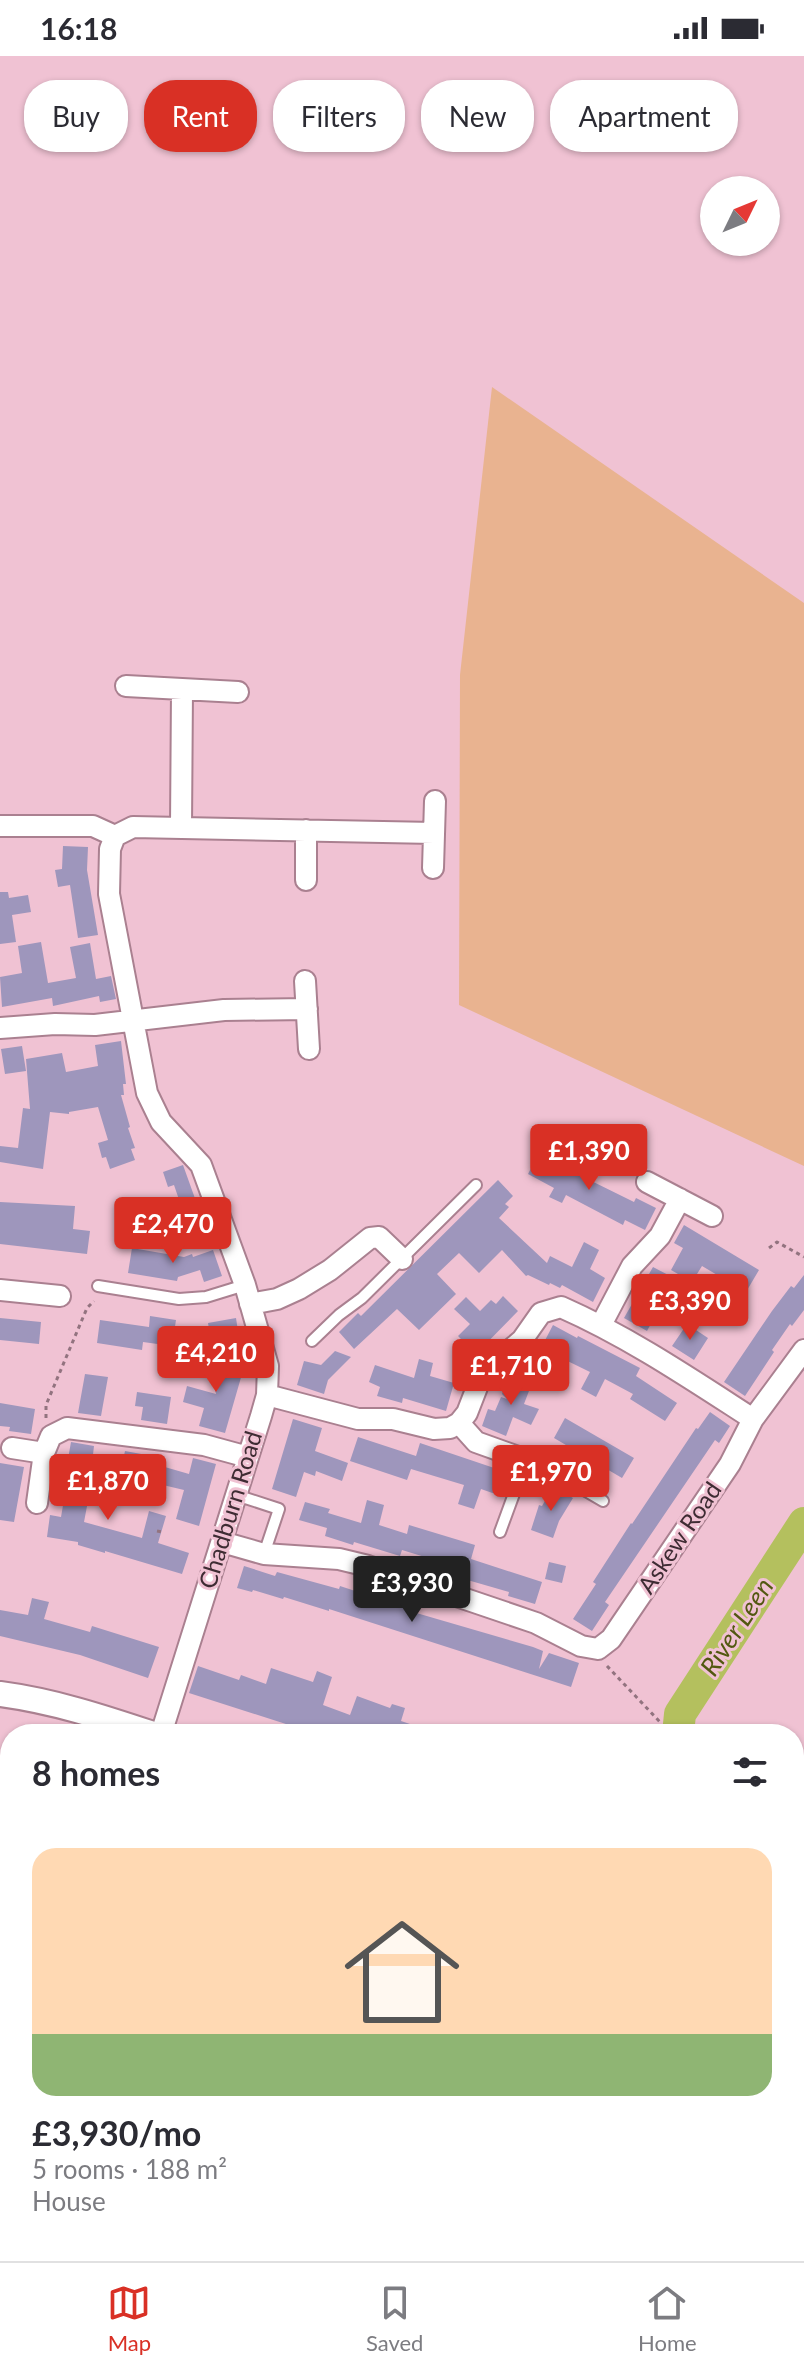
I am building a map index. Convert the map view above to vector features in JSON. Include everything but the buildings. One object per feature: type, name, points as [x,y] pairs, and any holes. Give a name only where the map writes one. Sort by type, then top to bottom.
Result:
[{"type":"street","points":[[126,686],[238,692]]},
{"type":"street","points":[[181,827],[182,690]]},
{"type":"street","points":[[433,868],[435,801]]},
{"type":"street","points":[[0,826],[93,826],[115,836],[133,827],[434,833]]},
{"type":"street","points":[[306,830],[306,880]]},
{"type":"street","name":"Chadburn Road","points":[[115,836],[110,849],[109,894],[147,1093],[161,1122],[201,1165],[247,1295],[268,1366],[267,1395],[164,1724]]},
{"type":"street","points":[[305,981],[309,1049]]},
{"type":"street","points":[[0,1028],[95,1025],[224,1010],[307,1009]]},
{"type":"street","points":[[647,1182],[712,1216]]},
{"type":"street","points":[[601,1325],[632,1266],[660,1236],[680,1199]]},
{"type":"street","points":[[247,1295],[277,1299],[299,1289],[330,1270],[370,1238],[379,1237],[402,1259]]},
{"type":"street","points":[[0,1290],[37,1284],[60,1296]]},
{"type":"street","points":[[267,1395],[358,1419],[393,1419],[434,1429],[450,1428],[467,1413],[481,1377],[522,1340],[541,1313],[561,1307],[601,1325],[753,1419]]},
{"type":"street","name":"Askew Road","points":[[598,1649],[611,1639],[723,1476],[753,1419],[804,1350]]},
{"type":"street","points":[[459,1423],[476,1442],[532,1462],[560,1476]]},
{"type":"street","points":[[12,1448],[48,1445],[67,1428],[204,1445],[248,1457]]},
{"type":"street","points":[[37,1503],[48,1445]]},
{"type":"street","points":[[222,1542],[264,1554],[339,1559],[368,1566],[536,1623],[581,1646],[598,1649]]},
{"type":"street","points":[[0,1694],[31,1698],[123,1724]]},
{"type":"lane","points":[[312,1341],[362,1298],[476,1185]]},
{"type":"lane","points":[[98,1286],[179,1299],[247,1295]]},
{"type":"lane","points":[[500,1532],[515,1491],[532,1462]]},
{"type":"lane","points":[[560,1476],[603,1501]]},
{"type":"lane","points":[[236,1495],[279,1509],[264,1554]]},
{"type":"path","points":[[769,1248],[777,1242],[804,1257]]},
{"type":"path","points":[[48,1445],[46,1405],[87,1308],[92,1301],[103,1298]]},
{"type":"path","points":[[598,1649],[607,1667],[660,1724]]},
{"type":"shaded area","points":[[492,387],[804,603],[804,1166],[459,1005],[460,675]]},
{"type":"waterway","name":"River Leen","points":[[679,1724],[680,1714],[804,1523]]}]
